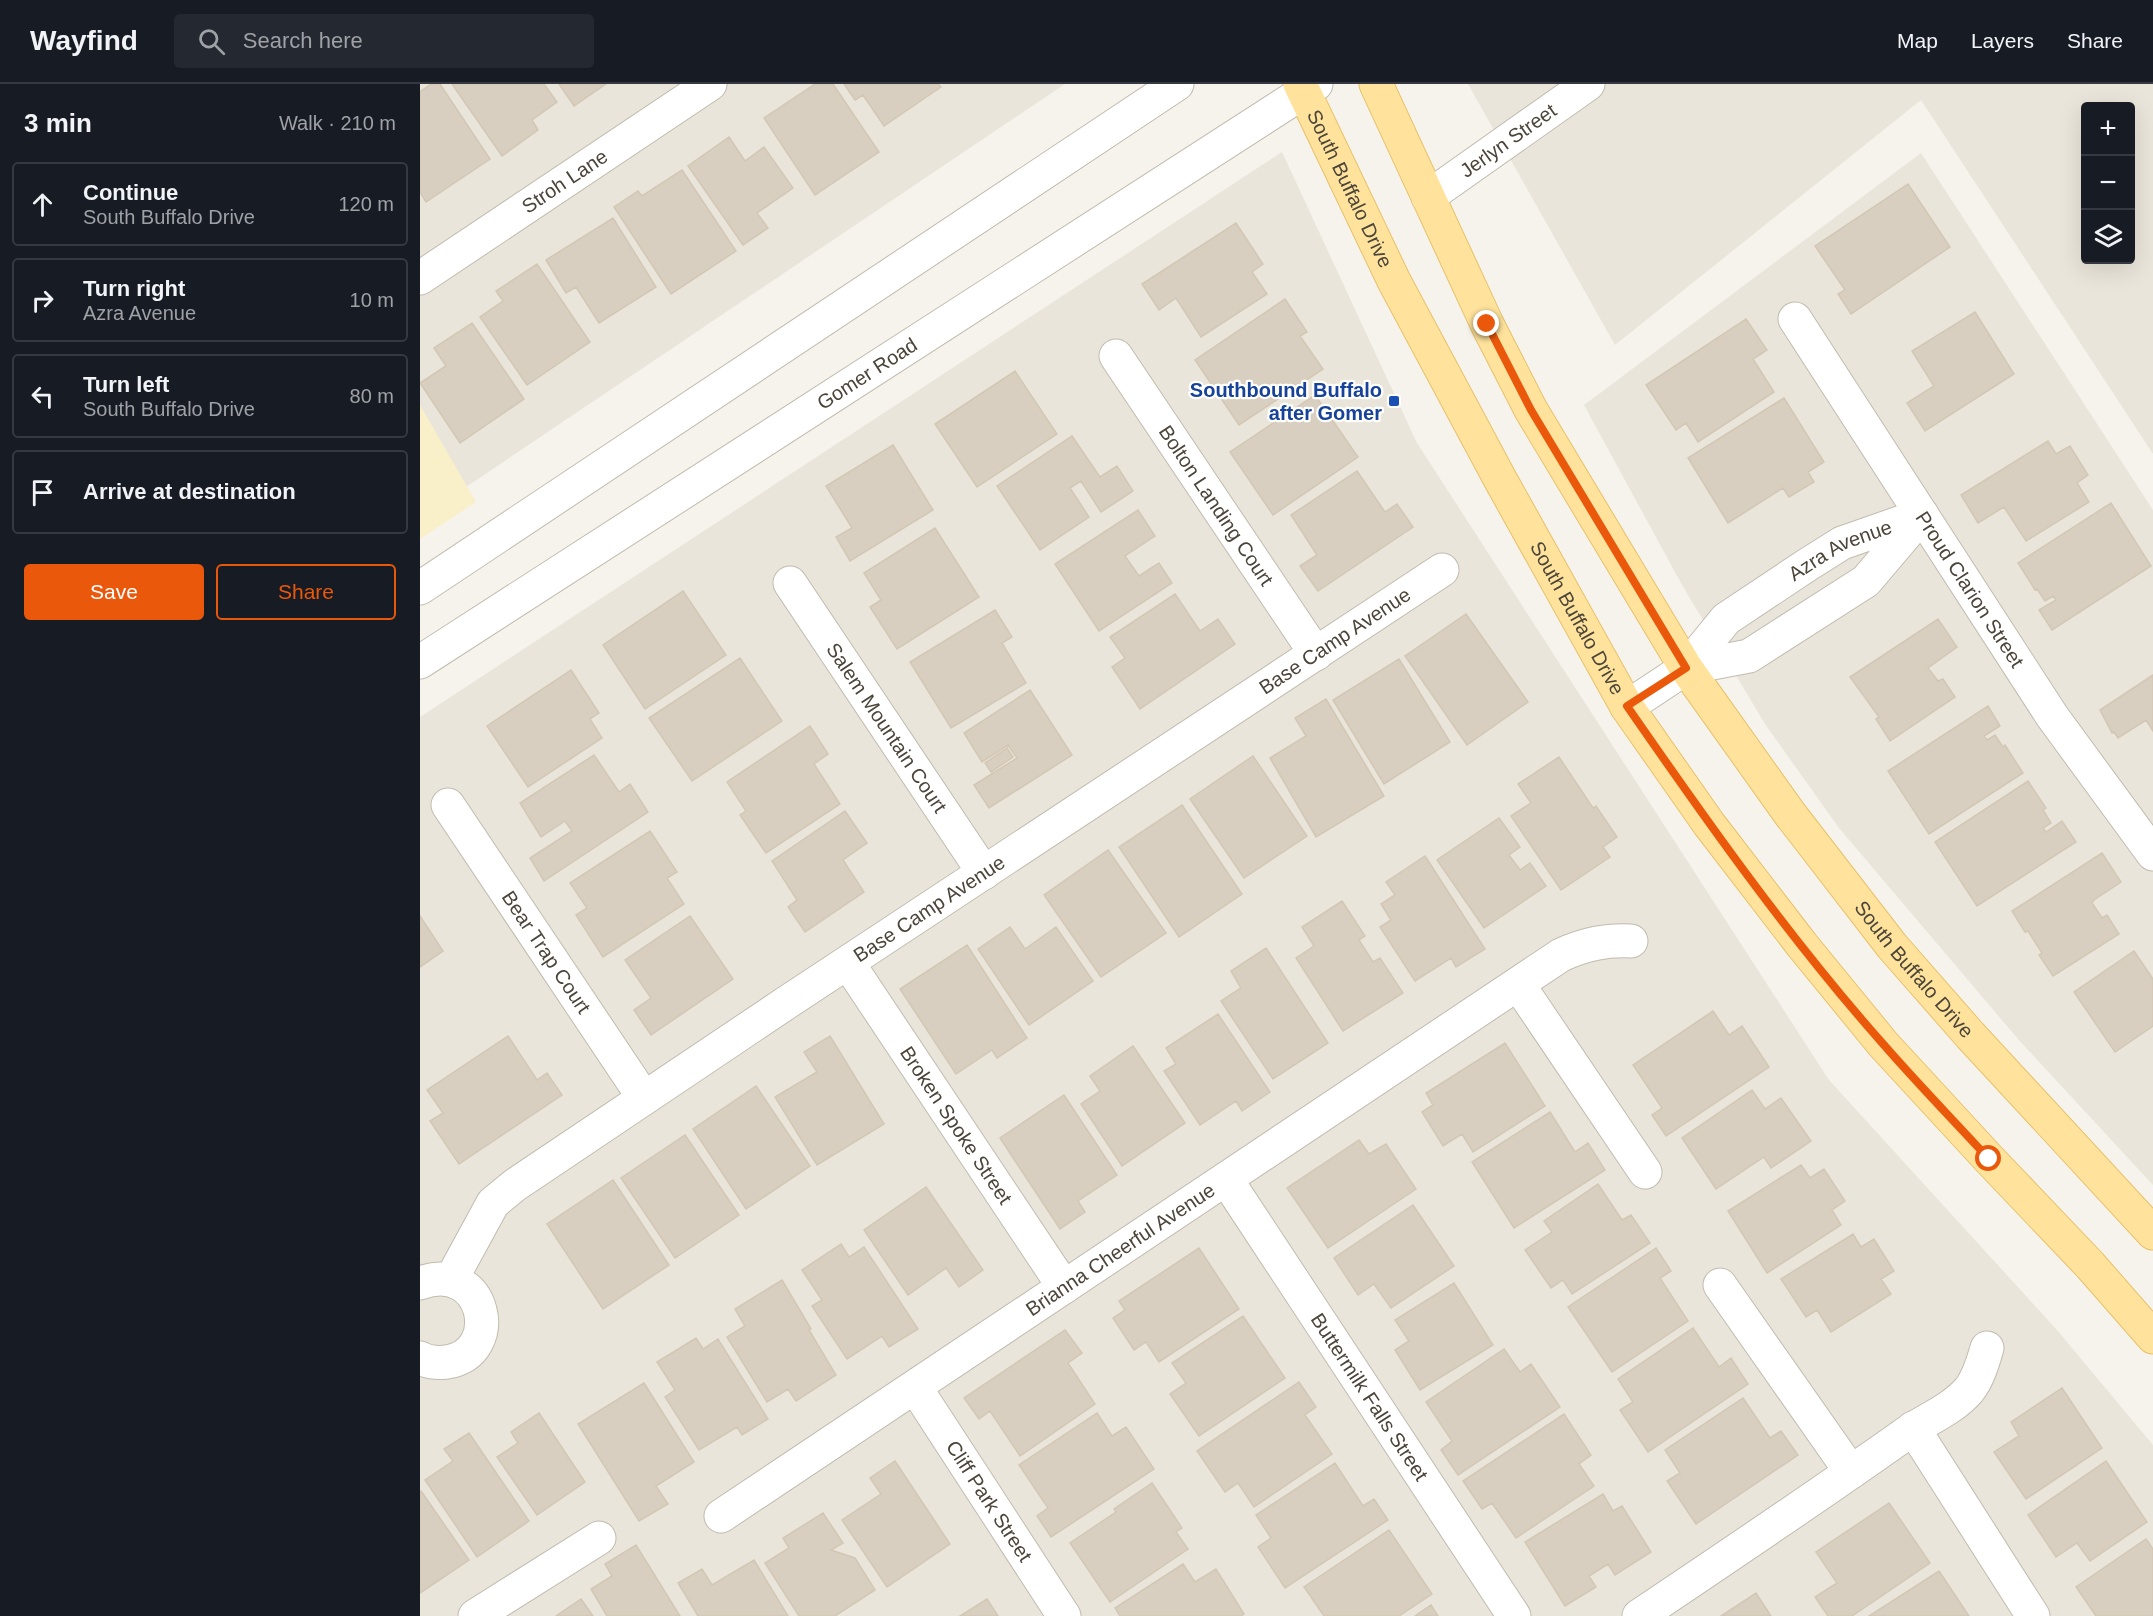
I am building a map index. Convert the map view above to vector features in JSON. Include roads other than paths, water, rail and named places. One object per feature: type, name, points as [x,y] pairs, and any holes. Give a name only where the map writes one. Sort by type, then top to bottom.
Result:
[{"type":"main road","name":"South Buffalo Drive","points":[[1376,84],[1487,324],[1531,410],[1686,668],[1790,814],[1892,946],[1970,1035],[2153,1233]]},
{"type":"main road","name":"South Buffalo Drive","points":[[1306,87],[1394,281],[1589,642],[1627,706],[1709,824],[1802,945],[1883,1044],[2090,1265],[2153,1337]]},
{"type":"street","name":"Stroh Lane","points":[[420,278],[710,84]]},
{"type":"street","points":[[420,588],[1177,84]]},
{"type":"street","name":"Jerlyn Street","points":[[1428,197],[1588,84]]},
{"type":"street","name":"Gomer Road","points":[[420,663],[1306,87]]},
{"type":"street","name":"Proud Clarion Street","points":[[1796,319],[2052,716],[2153,854]]},
{"type":"street","name":"Bolton Landing Court","points":[[1116,356],[1316,654]]},
{"type":"street","name":"Azra Avenue","points":[[1627,706],[1686,668],[1726,619],[1807,565],[1842,543],[1922,515]]},
{"type":"street","name":"Azra Avenue","points":[[1686,668],[1749,656],[1866,581],[1922,515]]},
{"type":"street","points":[[1807,565],[1831,603]]},
{"type":"street","name":"Base Camp Avenue","points":[[420,1358],[439,1363],[453,1361],[466,1354],[475,1344],[481,1331],[483,1317],[479,1303],[471,1291],[459,1282],[431,1275],[493,1203],[535,1171],[644,1098],[1442,570]]},
{"type":"street","name":"Salem Mountain Court","points":[[790,583],[984,873]]},
{"type":"street","name":"Bear Trap Court","points":[[448,806],[644,1098]]},
{"type":"street","name":"Brianna Cheerful Avenue","points":[[721,1516],[1561,955],[1580,946],[1607,940],[1631,941]]},
{"type":"street","name":"Broken Spoke Street","points":[[848,963],[1064,1287]]},
{"type":"street","points":[[1518,984],[1645,1172]]},
{"type":"street","name":"Buttermilk Falls Street","points":[[1226,1179],[1514,1616]]},
{"type":"street","points":[[1720,1285],[1851,1472]]},
{"type":"street","points":[[1639,1616],[1913,1428],[1945,1409],[1969,1390],[1982,1365],[1987,1348]]},
{"type":"street","name":"Cliff Park Street","points":[[915,1387],[1064,1616]]},
{"type":"street","points":[[1913,1428],[2033,1616]]},
{"type":"street","points":[[475,1616],[599,1538]]},
{"type":"place","name":"Southbound Buffalo after Gomer","points":[[1394,401]]}]
